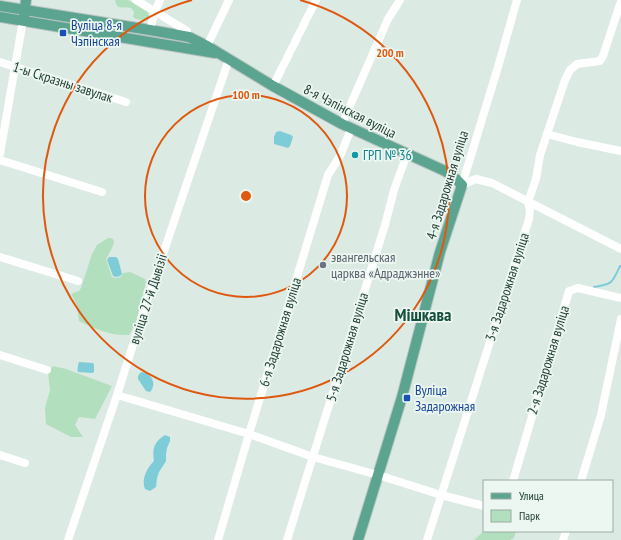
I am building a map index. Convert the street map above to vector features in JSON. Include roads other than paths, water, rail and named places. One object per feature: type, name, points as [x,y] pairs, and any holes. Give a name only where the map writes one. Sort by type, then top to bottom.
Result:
[{"type":"main road","name":"8-я Чэпінская вуліца","points":[[0,6],[26,5],[150,30],[188,34],[272,86],[347,126],[445,172],[462,185]]},
{"type":"main road","points":[[23,20],[26,5]]},
{"type":"main road","name":"8-я Чэпінская вуліца","points":[[0,16],[225,57]]},
{"type":"main road","name":"4-я Задарожная вуліца","points":[[358,540],[402,397],[440,252],[462,185]]},
{"type":"street","name":"8-я Чэпінская вуліца","points":[[136,0],[188,34]]},
{"type":"street","points":[[150,30],[154,11],[160,0]]},
{"type":"street","points":[[207,46],[229,0]]},
{"type":"street","points":[[272,86],[316,0]]},
{"type":"street","points":[[347,126],[388,19],[400,0]]},
{"type":"street","name":"4-я Задарожная вуліца","points":[[462,185],[517,0]]},
{"type":"street","name":"3-я Задарожная вуліца","points":[[427,540],[529,219],[530,210],[528,202],[536,179],[540,155],[565,80],[570,70],[577,64],[600,61],[621,1]]},
{"type":"street","points":[[0,154],[23,20]]},
{"type":"street","name":"вуліца 27-й Дывізіі","points":[[68,540],[117,395],[225,57]]},
{"type":"street","name":"1-ы Скразны завулак","points":[[0,62],[126,102]]},
{"type":"street","name":"6-я Задарожная вуліца","points":[[218,540],[328,175],[340,156],[347,126]]},
{"type":"street","points":[[547,134],[621,151]]},
{"type":"street","name":"5-я Задарожная вуліца","points":[[287,540],[385,225],[394,190],[407,154]]},
{"type":"street","points":[[0,160],[102,192]]},
{"type":"street","points":[[462,185],[476,179],[492,183],[621,249]]},
{"type":"street","points":[[0,257],[78,281]]},
{"type":"street","name":"2-я Задарожная вуліца","points":[[513,480],[569,291],[578,288],[621,298]]},
{"type":"street","points":[[581,480],[600,415],[621,319]]},
{"type":"street","points":[[0,355],[47,370]]},
{"type":"street","points":[[117,395],[249,434],[313,457],[378,475],[441,495],[483,506]]},
{"type":"street","points":[[0,456],[25,463]]},
{"type":"water","points":[[280,131],[293,137],[288,148],[274,144],[276,132]]},
{"type":"water","points":[[109,257],[116,257],[118,259],[122,274],[120,276],[113,276],[107,260]]},
{"type":"water","points":[[79,362],[93,363],[94,372],[78,372]]},
{"type":"water","points":[[142,372],[151,377],[153,386],[150,392],[146,391],[138,379],[138,376]]},
{"type":"water","points":[[165,435],[170,437],[166,461],[159,472],[156,487],[150,491],[145,489],[144,478],[147,470],[154,461],[153,452],[156,443]]},
{"type":"waterway","points":[[594,287],[611,282],[621,266]]},
{"type":"place","name":"Вуліца 8-я Чэпінская","points":[[63,33]]},
{"type":"place","name":"ГРП № 36","points":[[355,155]]},
{"type":"place","name":"эвангельская царква «Адраджэнне»","points":[[323,265]]},
{"type":"place","name":"Вуліца Задарожная","points":[[407,398]]},
{"type":"district","name":"Мішкава","points":[[423,315]]}]
